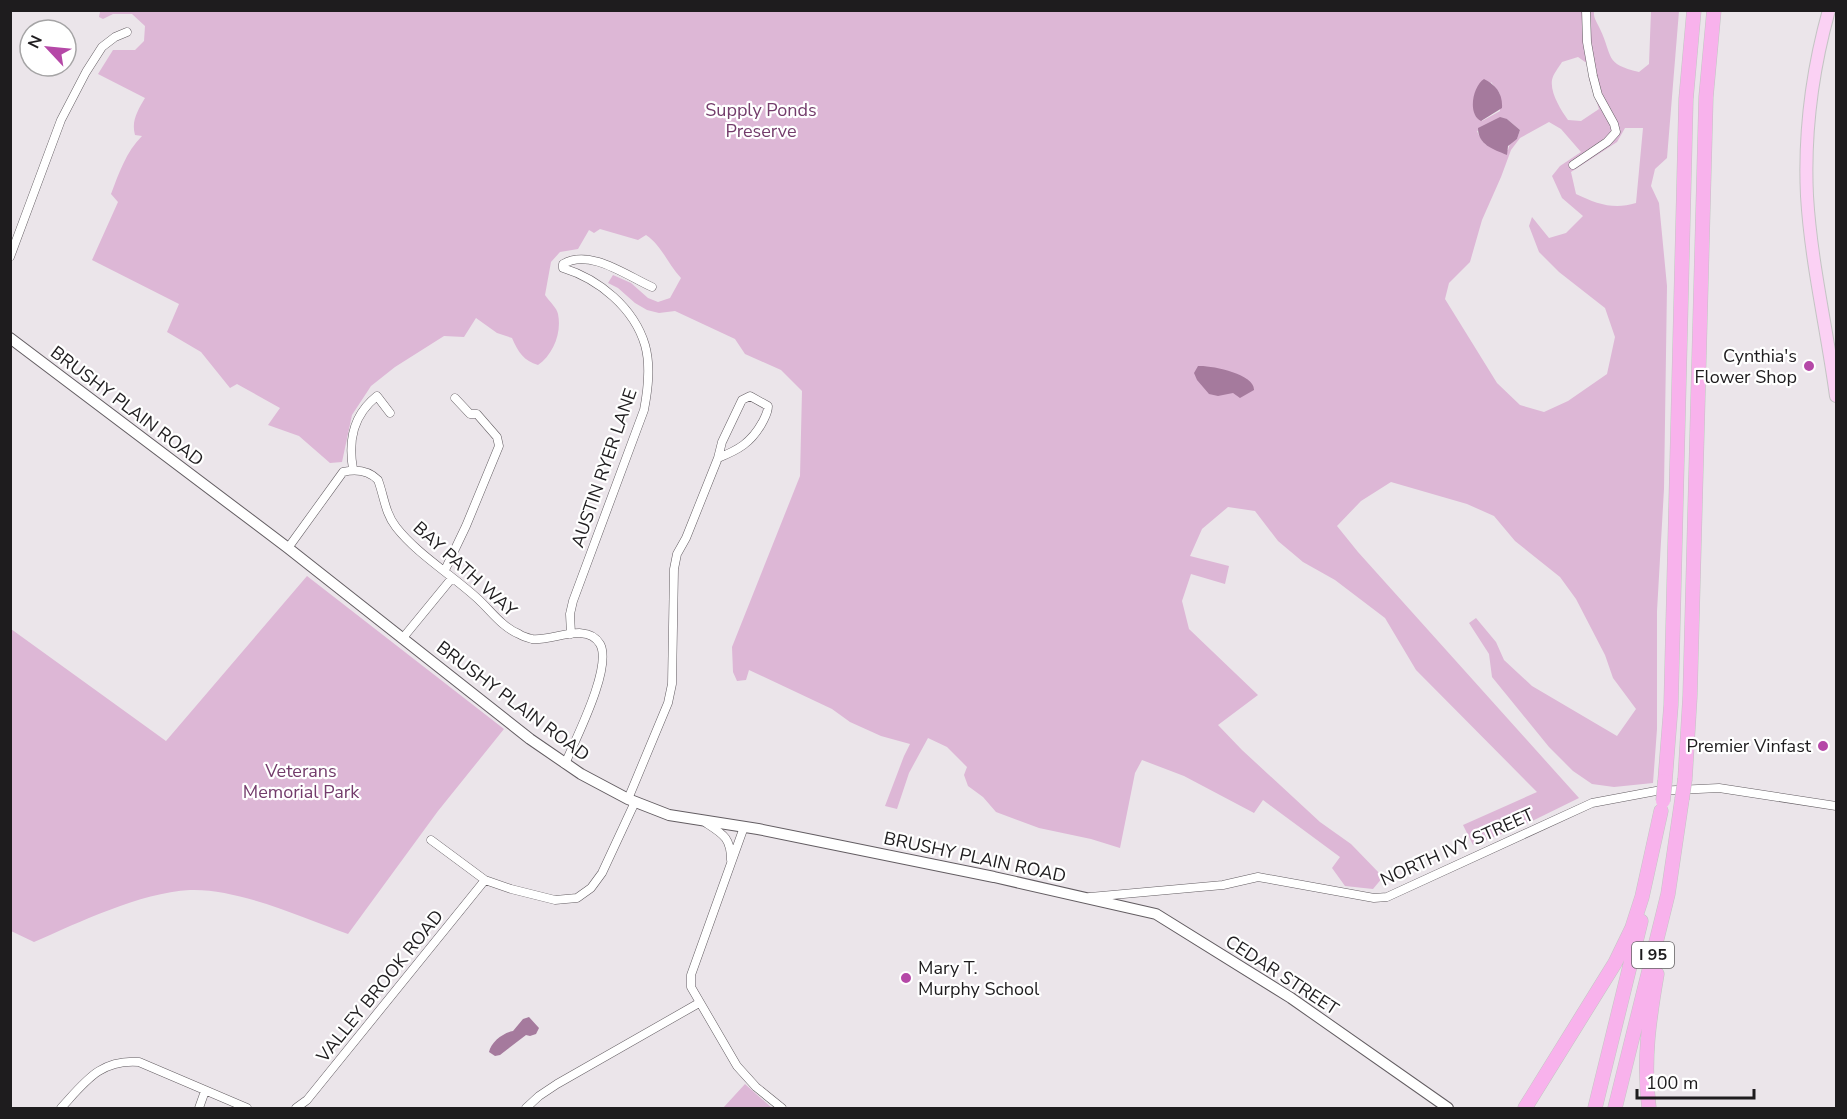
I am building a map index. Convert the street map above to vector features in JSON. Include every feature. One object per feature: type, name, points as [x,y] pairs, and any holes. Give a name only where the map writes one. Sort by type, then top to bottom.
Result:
[{"type":"highway","name":"I 95","points":[[1595,1108],[1650,883],[1665,781],[1671,705],[1686,99],[1694,10]]},
{"type":"highway","name":"I 95","points":[[1615,1108],[1668,894],[1683,799],[1690,696],[1706,97],[1714,10]]},
{"type":"highway","points":[[1525,1108],[1615,963],[1632,928],[1642,897],[1662,806]]},
{"type":"highway","points":[[1649,1108],[1646,1061],[1648,1026],[1668,894]]},
{"type":"main road","points":[[1829,10],[1819,50],[1809,112],[1807,182],[1809,222],[1836,396]]},
{"type":"main road","name":"BRUSHY PLAIN ROAD","points":[[10,338],[288,548],[530,739],[565,764],[631,800],[669,815],[744,827],[1085,897]]},
{"type":"main road","name":"CEDAR STREET","points":[[1085,897],[1156,914],[1291,998],[1448,1108]]},
{"type":"street","points":[[1573,165],[1607,142],[1616,132],[1598,95],[1593,76],[1587,42],[1586,10]]},
{"type":"street","points":[[10,257],[61,120],[76,91],[102,46],[127,32]]},
{"type":"street","name":"AUSTIN RYER LANE","points":[[571,634],[570,614],[573,600],[644,410],[648,372],[645,344],[634,323],[618,302],[596,282],[580,273],[563,268],[563,264],[570,260],[591,260],[652,287]]},
{"type":"street","points":[[288,548],[333,484],[343,472],[353,470],[351,442],[354,428],[365,406],[377,396],[390,413]]},
{"type":"street","points":[[431,840],[485,880],[511,890],[555,900],[577,898],[591,888],[602,873],[668,703],[672,684],[674,581],[677,554],[686,538],[718,458],[722,442],[742,400],[750,396],[768,406],[768,412],[754,438],[734,452],[718,458]]},
{"type":"street","points":[[445,570],[499,446],[497,437],[477,414],[470,414],[454,398]]},
{"type":"street","name":"BAY PATH WAY","points":[[353,470],[365,472],[378,480],[385,506],[396,527],[414,546],[477,598],[507,628],[532,639],[584,633],[600,643],[603,661],[595,694],[565,764]]},
{"type":"street","points":[[402,639],[452,578]]},
{"type":"street","name":"NORTH IVY STREET","points":[[1085,897],[1223,885],[1258,877],[1374,898],[1387,897],[1592,803],[1656,791],[1719,788],[1836,806]]},
{"type":"street","points":[[703,821],[726,836],[731,853],[731,864]]},
{"type":"street","points":[[744,827],[691,975],[691,987],[737,1066],[782,1108]]},
{"type":"street","name":"VALLEY BROOK ROAD","points":[[296,1108],[307,1100],[485,880]]},
{"type":"street","points":[[526,1108],[538,1096],[557,1084],[699,1003]]},
{"type":"street","points":[[61,1108],[93,1074],[107,1066],[124,1061],[140,1062],[247,1108]]},
{"type":"street","points":[[199,1108],[205,1090]]},
{"type":"green space","name":"Supply Ponds Preserve","points":[[1594,10],[1611,58],[1620,66],[1639,72],[1649,64],[1651,11],[1679,11],[1667,158],[1655,169],[1651,186],[1659,203],[1667,286],[1664,489],[1657,611],[1657,729],[1653,783],[1614,787],[1592,784],[1573,771],[1549,747],[1492,677],[1489,654],[1469,623],[1476,618],[1496,642],[1504,660],[1532,686],[1617,736],[1636,709],[1613,678],[1605,655],[1576,599],[1560,577],[1515,541],[1494,516],[1467,504],[1391,482],[1361,501],[1337,526],[1579,798],[1520,827],[1473,845],[1463,825],[1537,792],[1416,670],[1385,618],[1335,580],[1303,562],[1278,541],[1255,511],[1228,507],[1202,529],[1190,556],[1229,566],[1225,584],[1191,574],[1182,601],[1189,629],[1258,695],[1218,725],[1320,822],[1351,844],[1383,877],[1373,889],[1345,886],[1332,868],[1340,857],[1263,800],[1254,813],[1184,776],[1142,760],[1135,773],[1120,848],[1039,828],[996,812],[983,797],[968,786],[964,775],[967,767],[947,747],[928,738],[909,773],[897,809],[885,806],[910,744],[881,736],[850,722],[832,709],[749,670],[746,680],[737,681],[733,672],[732,647],[800,476],[802,391],[781,370],[745,354],[735,339],[675,311],[659,313],[647,310],[608,283],[613,275],[631,283],[648,298],[658,302],[670,298],[681,278],[657,245],[646,235],[638,240],[600,229],[594,233],[589,230],[578,249],[560,252],[551,262],[545,295],[555,307],[559,329],[552,349],[543,361],[538,365],[529,361],[519,352],[512,338],[497,333],[476,318],[464,337],[444,336],[395,367],[371,386],[352,415],[342,462],[330,463],[299,436],[268,425],[280,408],[237,384],[230,388],[201,352],[167,332],[179,304],[92,260],[118,202],[111,194],[117,178],[127,156],[142,136],[135,135],[134,125],[145,98],[98,74],[113,50],[135,50],[144,41],[145,26],[132,14],[113,14],[103,19],[99,17],[100,12]],"holes":[[[1578,57],[1588,64],[1589,79],[1599,109],[1581,121],[1568,120],[1554,96],[1552,80],[1562,62]],[[1491,82],[1500,94],[1500,111],[1482,121]],[[1507,119],[1520,130],[1517,139],[1510,143],[1508,150],[1489,146],[1477,131]],[[1549,122],[1561,129],[1581,152],[1560,166],[1552,176],[1562,198],[1583,216],[1566,233],[1549,238],[1532,217],[1529,226],[1539,252],[1559,272],[1605,308],[1615,337],[1607,374],[1568,401],[1544,412],[1520,405],[1497,383],[1445,299],[1449,283],[1470,262],[1482,220],[1511,150],[1520,138]],[[1625,128],[1643,128],[1636,203],[1620,206],[1606,205],[1576,194],[1571,172],[1617,142]]]},
{"type":"green space","name":"Veterans Memorial Park","points":[[307,576],[504,729],[438,811],[348,934],[249,899],[229,894],[190,890],[130,902],[34,942],[11,931],[11,629],[166,741]]},
{"type":"green space","points":[[745,1084],[772,1108],[723,1108]]},
{"type":"shaded area","points":[[1484,79],[1498,90],[1502,108],[1481,121],[1474,112],[1473,100],[1477,88]]},
{"type":"shaded area","points":[[1500,117],[1507,119],[1520,130],[1517,139],[1508,146],[1507,155],[1487,146],[1479,134],[1478,128]]},
{"type":"shaded area","points":[[1198,366],[1222,369],[1240,375],[1248,379],[1254,390],[1240,398],[1233,393],[1218,396],[1209,394],[1194,373]]},
{"type":"shaded area","points":[[529,1017],[539,1028],[536,1034],[526,1035],[500,1055],[495,1056],[489,1052],[498,1038],[513,1031],[523,1019]]},
{"type":"place","name":"Cynthia's Flower Shop","points":[[1809,366]]},
{"type":"place","name":"Premier Vinfast","points":[[1823,746]]},
{"type":"place","name":"Mary T. Murphy School","points":[[906,978]]}]
